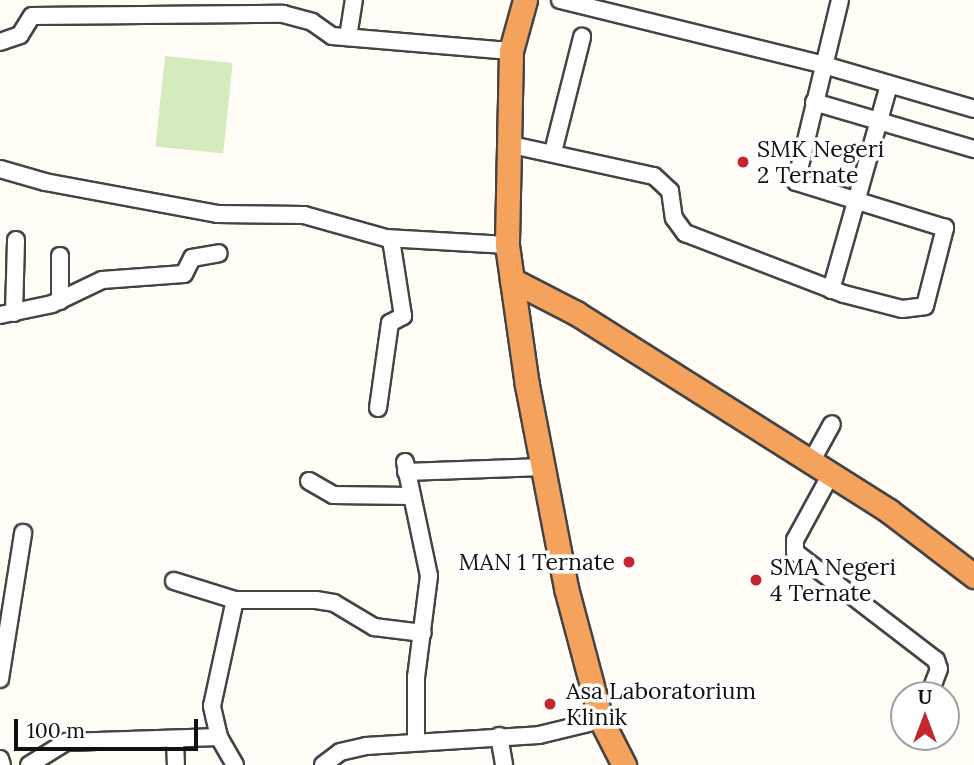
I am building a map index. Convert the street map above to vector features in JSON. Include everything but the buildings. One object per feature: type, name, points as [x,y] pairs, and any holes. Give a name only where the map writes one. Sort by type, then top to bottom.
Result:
[{"type":"highway","points":[[525,0],[511,51],[506,245],[566,588],[601,720],[624,765]]},
{"type":"highway","points":[[512,280],[576,313],[889,511],[974,576]]},
{"type":"street","points":[[348,37],[354,0]]},
{"type":"street","points":[[560,0],[824,65],[974,109]]},
{"type":"street","points":[[507,144],[654,176],[670,191],[674,218],[685,233],[831,290],[915,310],[929,301],[944,228],[796,182],[840,0]]},
{"type":"street","points":[[0,42],[20,35],[32,16],[283,14],[312,22],[332,36],[511,51]]},
{"type":"street","points":[[553,152],[582,37]]},
{"type":"street","points":[[831,290],[889,85]]},
{"type":"street","points":[[814,102],[974,149]]},
{"type":"street","points":[[0,169],[45,182],[216,214],[312,217],[391,239],[506,245]]},
{"type":"street","points":[[378,408],[390,323],[403,316],[391,239]]},
{"type":"street","points":[[16,240],[7,314],[60,301],[102,280],[184,274],[192,258],[219,253]]},
{"type":"street","points":[[60,256],[60,301]]},
{"type":"street","points":[[832,424],[821,468],[795,540],[795,552],[936,660],[939,669],[934,681]]},
{"type":"street","points":[[416,740],[416,677],[429,576],[406,467],[544,467]]},
{"type":"street","points":[[309,481],[332,495],[410,496]]},
{"type":"street","points":[[0,680],[23,533]]},
{"type":"street","points":[[174,581],[235,600],[316,600],[334,604],[374,627],[423,633]]},
{"type":"street","points":[[235,600],[213,696],[212,716],[219,737],[235,765]]},
{"type":"street","points":[[323,765],[348,749],[416,740],[539,735],[601,720]]},
{"type":"street","points":[[499,736],[504,765]]},
{"type":"street","points":[[29,765],[66,743],[219,737]]},
{"type":"street","points":[[175,739],[176,765]]},
{"type":"street","points":[[0,759],[2,765]]},
{"type":"green space","points":[[165,56],[233,63],[223,154],[155,147]]},
{"type":"place","name":"SMK Negeri 2 Ternate","points":[[743,162]]},
{"type":"place","name":"MAN 1 Ternate","points":[[629,562]]},
{"type":"place","name":"SMA Negeri 4 Ternate","points":[[756,580]]},
{"type":"place","name":"Asa Laboratorium Klinik","points":[[550,704]]}]
